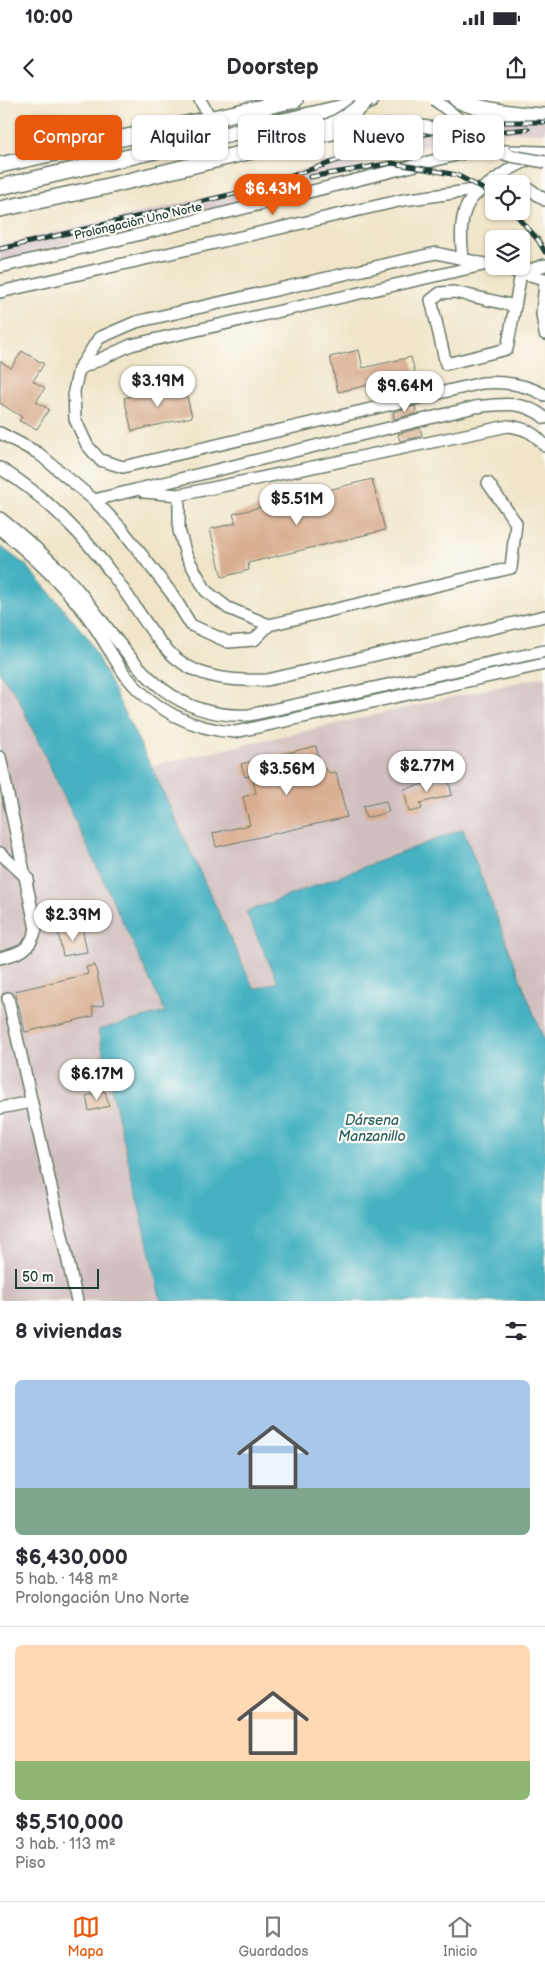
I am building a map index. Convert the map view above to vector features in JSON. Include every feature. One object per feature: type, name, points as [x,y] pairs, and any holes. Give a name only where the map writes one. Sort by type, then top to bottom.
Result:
[{"type":"main road","points":[[228,115],[295,100]]},
{"type":"main road","points":[[324,128],[338,123],[355,113],[368,100]]},
{"type":"main road","points":[[0,187],[374,100]]},
{"type":"main road","points":[[457,100],[477,108],[502,113],[545,116]]},
{"type":"main road","points":[[0,165],[132,136]]},
{"type":"main road","points":[[0,209],[104,187],[238,154]]},
{"type":"street","points":[[200,100],[209,115]]},
{"type":"street","points":[[436,100],[479,137],[511,156]]},
{"type":"street","points":[[324,136],[390,124],[420,125],[450,132],[499,153],[511,156],[545,155]]},
{"type":"street","name":"Prolongación Uno Norte","points":[[0,267],[130,237],[476,150],[545,155]]},
{"type":"street","points":[[503,175],[510,169],[545,155]]},
{"type":"street","points":[[0,292],[403,200],[485,188]]},
{"type":"street","points":[[463,259],[460,231],[467,205],[485,190]]},
{"type":"street","points":[[530,190],[545,200]]},
{"type":"street","points":[[485,264],[436,252],[136,322],[99,338],[79,369],[74,391],[75,419],[87,445],[100,460],[123,468],[482,383],[499,382],[515,384],[545,395]]},
{"type":"street","points":[[530,270],[545,265]]},
{"type":"street","points":[[79,369],[131,345],[485,267]]},
{"type":"street","points":[[515,306],[454,292],[440,293],[431,300],[446,364],[508,349],[521,275]]},
{"type":"street","points":[[528,275],[545,280],[542,314],[545,334]]},
{"type":"street","points":[[94,500],[475,408],[509,403],[526,406],[545,418]]},
{"type":"street","points":[[132,491],[179,495],[491,428],[508,426],[524,428],[537,436],[545,446]]},
{"type":"street","points":[[0,433],[38,453],[94,500],[127,536],[172,594],[192,625],[228,642],[254,640],[269,625],[511,568],[516,523],[488,483]]},
{"type":"street","points":[[0,468],[47,504],[86,542],[116,578],[160,643],[181,663],[208,676],[237,681],[267,680],[545,616]]},
{"type":"street","points":[[179,495],[179,530],[186,555],[206,591],[228,608],[269,625]]},
{"type":"street","points":[[0,518],[48,558],[71,582],[146,677],[170,694],[211,712],[230,716],[249,715],[545,651]]},
{"type":"street","points":[[0,529],[26,550],[83,611],[137,688],[164,710],[208,729],[235,732],[545,664]]},
{"type":"street","points":[[0,757],[28,878],[36,929],[32,943],[18,954],[0,958]]},
{"type":"street","points":[[0,853],[28,878]]},
{"type":"street","points":[[8,998],[77,1301]]},
{"type":"street","points":[[0,1108],[31,1102]]},
{"type":"shaded area","points":[[504,117],[545,117],[545,133],[504,132]]},
{"type":"shaded area","points":[[433,129],[433,144],[423,146],[423,131]]},
{"type":"shaded area","points":[[334,158],[334,160],[377,160],[258,199],[0,261],[0,245],[248,188]]},
{"type":"shaded area","points":[[0,673],[16,694],[165,1013],[98,1031],[161,1301],[0,1301]]},
{"type":"shaded area","points":[[545,676],[545,1043],[463,829],[246,913],[278,983],[253,989],[151,766]]},
{"type":"water","name":"Dársena Manzanillo","points":[[0,546],[28,567],[88,638],[151,766],[254,989],[278,982],[246,912],[463,829],[545,1043],[545,1301],[161,1301],[98,1030],[165,1012],[16,694],[0,673]]},
{"type":"building","points":[[359,350],[363,368],[411,357],[417,380],[409,382],[412,392],[389,397],[387,387],[378,389],[377,383],[338,392],[330,357]]},
{"type":"building","points":[[22,351],[44,364],[33,381],[45,388],[36,402],[49,409],[37,429],[19,421],[22,417],[0,403],[0,361],[11,368]]},
{"type":"building","points":[[184,384],[192,417],[132,431],[124,398]]},
{"type":"building","points":[[415,406],[417,413],[394,419],[393,412]]},
{"type":"building","points":[[420,428],[422,436],[400,441],[398,434]]},
{"type":"building","points":[[372,479],[385,530],[248,563],[249,570],[222,577],[210,529],[236,523],[233,514]]},
{"type":"building","points":[[316,746],[320,765],[330,773],[336,772],[347,817],[216,847],[213,833],[250,825],[243,797],[256,793],[252,775],[245,777],[241,764]]},
{"type":"building","points":[[448,778],[452,795],[420,803],[422,809],[409,812],[404,789]]},
{"type":"building","points":[[386,801],[389,812],[366,818],[363,806]]},
{"type":"building","points":[[82,927],[87,952],[63,956],[58,932]]},
{"type":"building","points":[[95,965],[104,1005],[92,1007],[94,1016],[25,1032],[15,991],[88,974],[86,967]]},
{"type":"building","points":[[105,1091],[109,1106],[89,1111],[86,1096]]},
{"type":"railway","points":[[0,249],[246,191],[396,141],[425,134],[494,122],[545,122]]},
{"type":"railway","points":[[504,131],[528,129]]},
{"type":"railway","points":[[310,177],[392,163],[457,175],[485,190]]},
{"type":"railway","points":[[521,220],[538,240],[545,252]]}]
